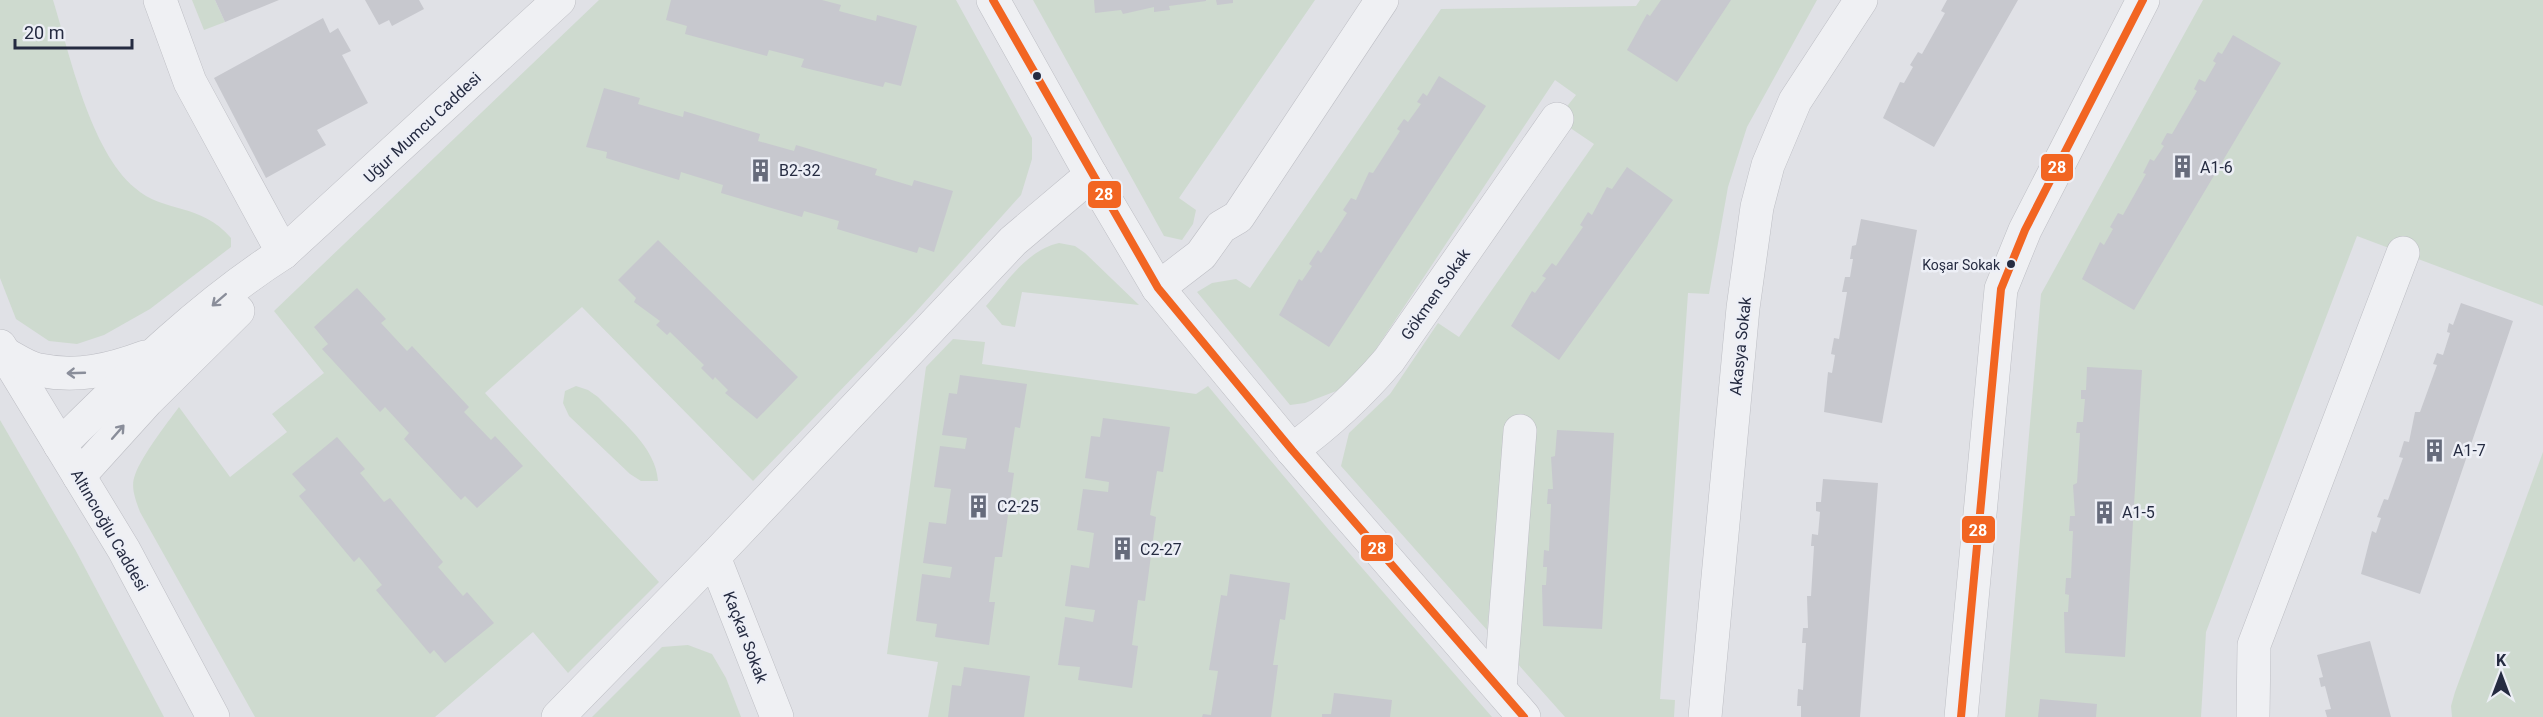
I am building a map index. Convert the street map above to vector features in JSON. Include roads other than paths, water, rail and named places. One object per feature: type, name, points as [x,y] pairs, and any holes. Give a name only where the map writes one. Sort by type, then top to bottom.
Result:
[{"type":"street","points":[[160,0],[190,82],[283,253]]},
{"type":"street","name":"Uğur Mumcu Caddesi","points":[[283,253],[559,0]]},
{"type":"street","points":[[993,0],[1091,175],[1158,288],[1292,450],[1524,717]]},
{"type":"street","points":[[1158,288],[1201,255],[1221,226],[1238,217],[1382,0]]},
{"type":"street","name":"Akasya Sokak","points":[[1705,717],[1743,308],[1757,207],[1768,165],[1795,101],[1861,0]]},
{"type":"street","points":[[1961,717],[2001,289],[2025,230],[2143,0]]},
{"type":"street","name":"Gökmen Sokak","points":[[1292,450],[1328,424],[1362,392],[1389,360],[1557,118]]},
{"type":"street","points":[[558,717],[714,557],[1012,242],[1091,175]]},
{"type":"street","points":[[60,445],[152,354],[245,277],[283,253]]},
{"type":"street","points":[[79,476],[147,401],[258,293],[283,253]]},
{"type":"street","points":[[2253,717],[2254,645],[2403,253]]},
{"type":"street","points":[[2,350],[37,370],[70,374],[108,371],[152,354]]},
{"type":"street","name":"Altıncıoğlu Caddesi","points":[[2,350],[124,550],[213,717]]},
{"type":"street","points":[[1500,688],[1520,431]]},
{"type":"street","name":"Kaçkar Sokak","points":[[714,557],[777,717]]},
{"type":"place","name":"A1-6","points":[[2182,167]]},
{"type":"place","name":"B2-32","points":[[761,170]]},
{"type":"place","name":"Koşar Sokak","points":[[2011,264]]},
{"type":"place","name":"A1-7","points":[[2435,450]]},
{"type":"place","name":"C2-25","points":[[979,506]]},
{"type":"place","name":"A1-5","points":[[2104,512]]},
{"type":"place","name":"C2-27","points":[[1122,549]]}]
